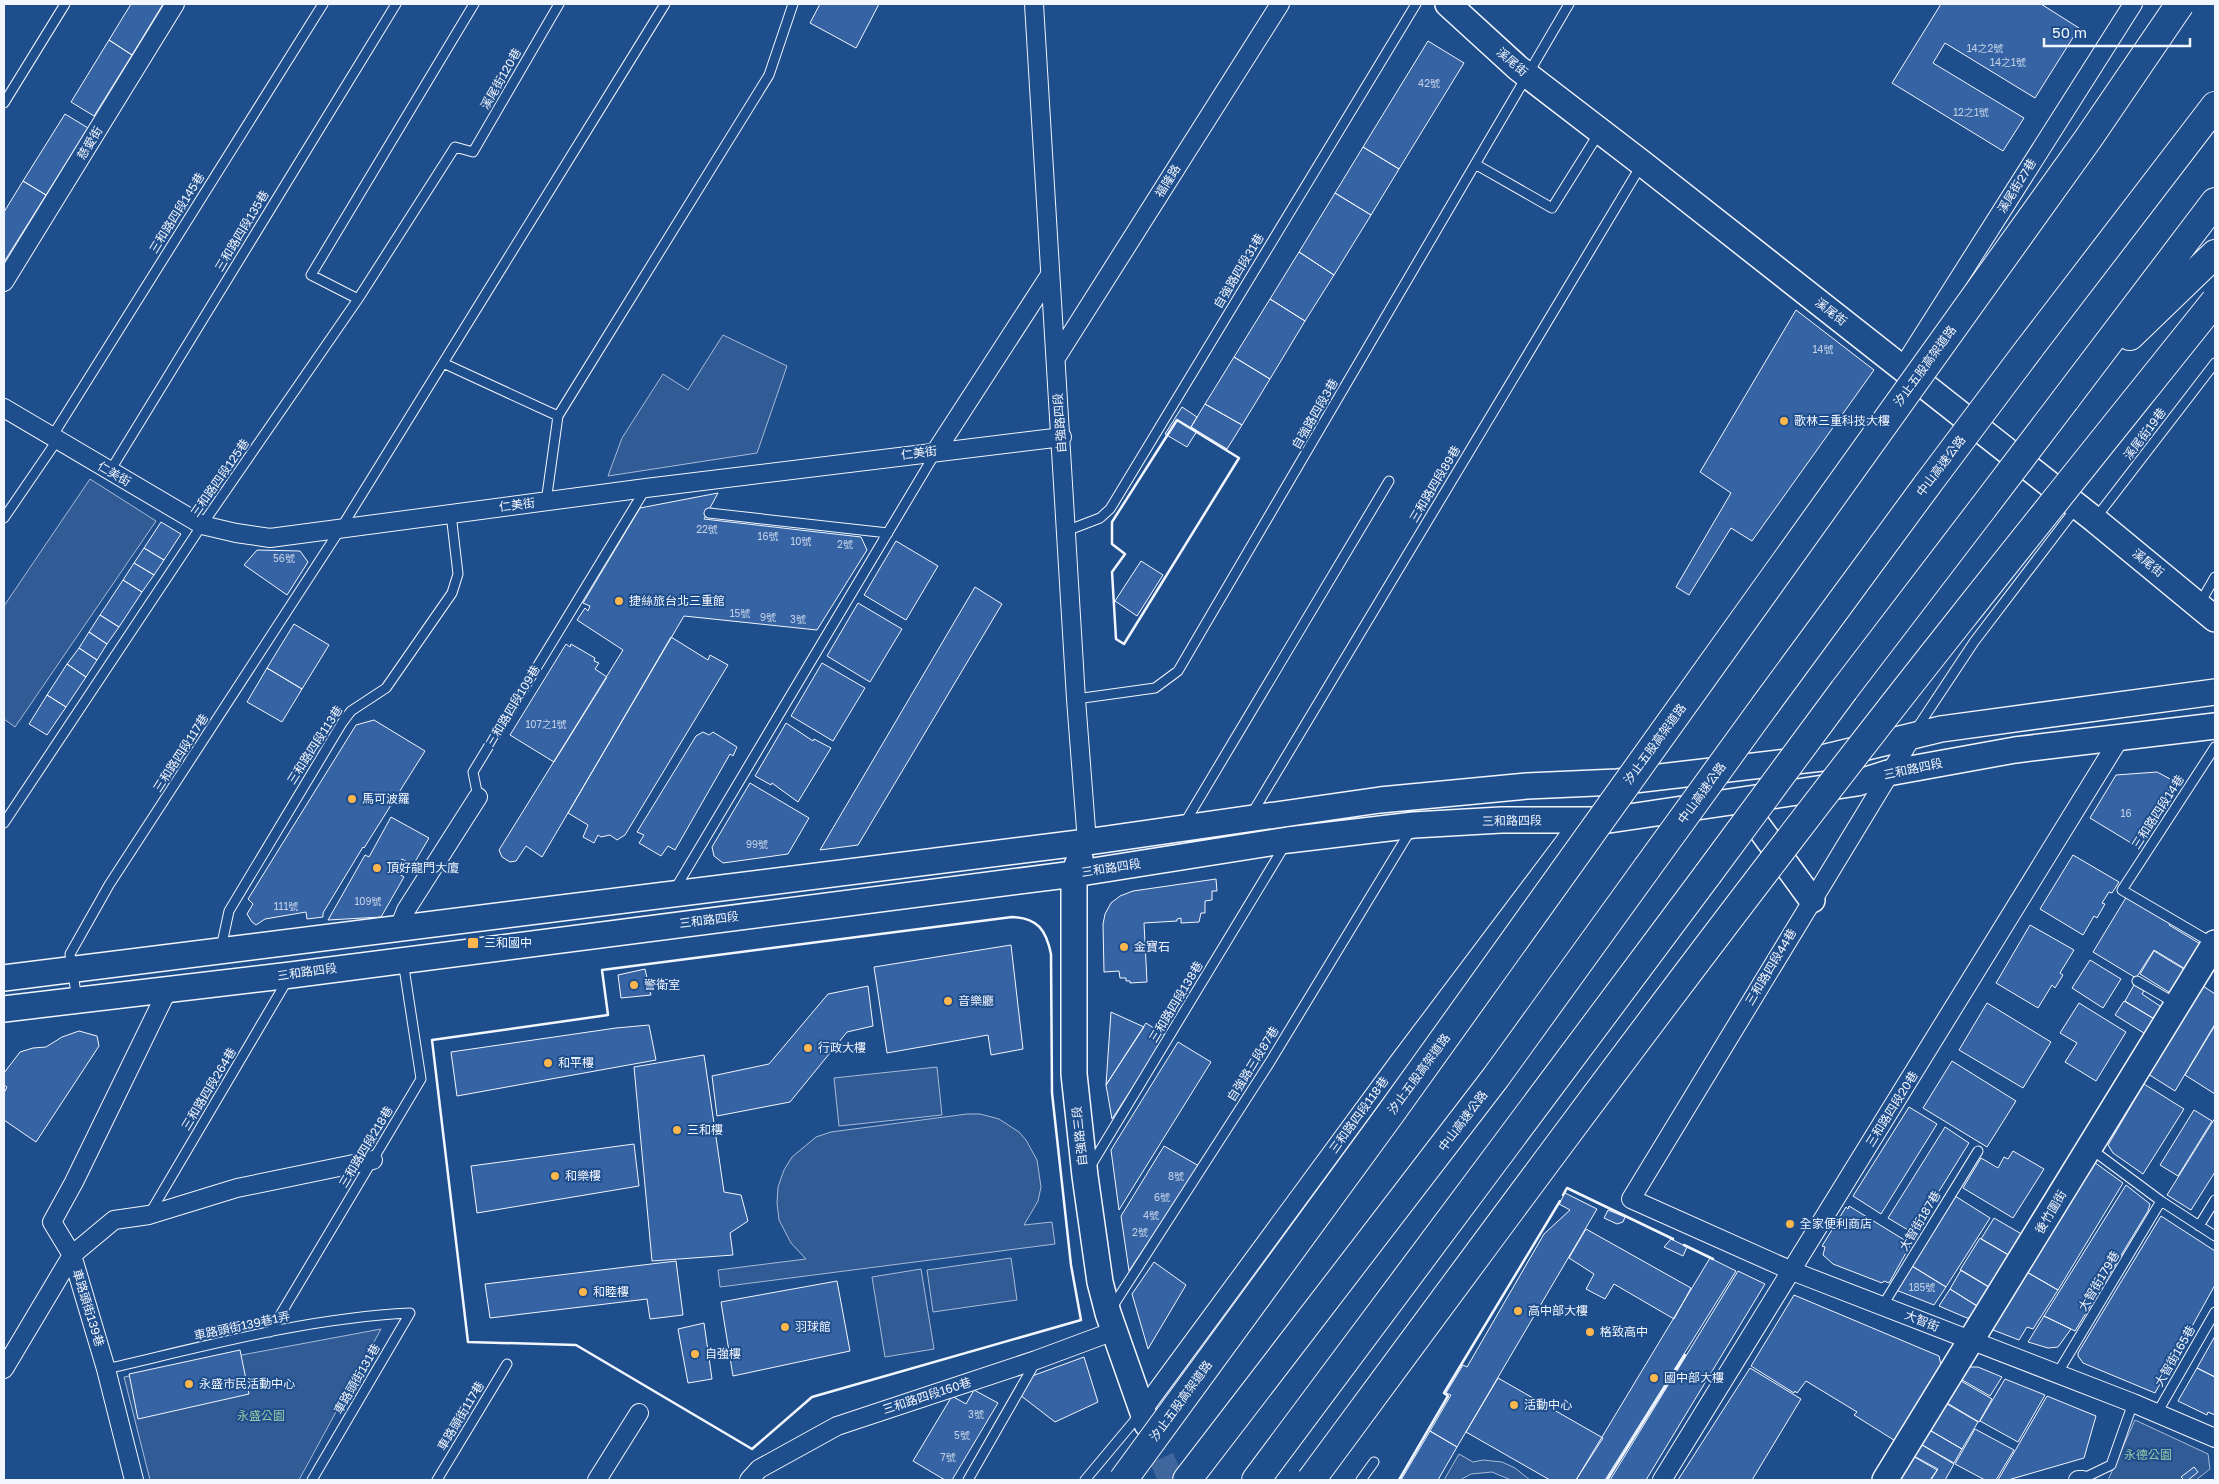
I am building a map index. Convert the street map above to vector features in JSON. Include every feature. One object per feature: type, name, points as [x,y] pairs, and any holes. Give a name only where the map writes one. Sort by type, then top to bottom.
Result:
[{"type":"highway","name":"汐止五股高架道路","points":[[1123,1480],[1391,1113],[2076,155],[2180,4]]},
{"type":"highway","name":"中山高速公路","points":[[1187,1480],[1496,1077],[1927,484],[2215,106]]},
{"type":"highway","points":[[1256,1480],[1844,690],[2215,202]]},
{"type":"highway","points":[[2065,400],[2215,254]]},
{"type":"highway","points":[[1311,1480],[1528,1186],[1790,839],[2073,478],[2215,301]]},
{"type":"main road","name":"溪尾街","points":[[1448,4],[1528,75],[2086,513],[2207,612]]},
{"type":"main road","points":[[4,978],[1087,842],[1380,800],[1528,786],[1617,782],[1822,758],[1913,735],[1951,728],[2215,692]]},
{"type":"main road","name":"三和路四段","points":[[4,1009],[1074,874],[1288,840],[1414,825],[1501,820],[1609,820],[1857,783],[1888,774],[2015,750],[2215,726]]},
{"type":"main road","points":[[1740,801],[1812,900]]},
{"type":"main road","name":"自強路三段","points":[[1087,842],[1074,874],[1074,1074],[1084,1176],[1100,1282],[1111,1322],[1144,1418]]},
{"type":"main road","name":"後竹圍街","points":[[1885,1480],[2215,943]]},
{"type":"street","name":"慈愛街","points":[[4,282],[175,4]]},
{"type":"street","name":"自強路四段","points":[[1034,4],[1050,275],[1062,437],[1076,700],[1087,842]]},
{"type":"street","name":"福隆路","points":[[1056,358],[1280,4]]},
{"type":"street","name":"溪尾街27巷","points":[[1902,368],[2133,4]]},
{"type":"street","points":[[936,451],[1050,275]]},
{"type":"street","name":"仁美街","points":[[4,408],[202,525],[270,538],[936,451],[1062,437]]},
{"type":"street","name":"三和路四段44巷","points":[[1631,1199],[1913,735]]},
{"type":"street","name":"三和路四段20巷","points":[[1662,1480],[2121,736]]},
{"type":"street","name":"三和路四段109巷","points":[[399,928],[406,910],[478,796]]},
{"type":"street","name":"三和路四段118巷","points":[[1144,1418],[1391,1072],[1580,821]]},
{"type":"street","points":[[4,1369],[72,1255],[52,1222],[74,1182],[168,989]]},
{"type":"street","name":"車路頭街139巷","points":[[134,1480],[106,1368],[72,1255],[114,1220],[149,1215],[238,1188],[373,1160]]},
{"type":"street","name":"大智街","points":[[1631,1199],[1792,1271],[2133,1403],[2215,1438]]},
{"type":"street","name":"三和路四段160巷","points":[[750,1480],[759,1468],[837,1426],[1036,1360],[1111,1322]]},
{"type":"street","points":[[597,1480],[638,1413]]},
{"type":"lane","points":[[4,103],[65,4]]},
{"type":"lane","name":"三和路四段145巷","points":[[4,518],[323,4]]},
{"type":"lane","name":"三和路四段135巷","points":[[110,471],[396,4]]},
{"type":"lane","points":[[358,299],[311,275],[474,4]]},
{"type":"lane","name":"溪尾街120巷","points":[[455,147],[473,152],[559,4]]},
{"type":"lane","name":"三和路四段117巷","points":[[77,1000],[70,954],[109,885],[341,528],[665,4]]},
{"type":"lane","points":[[546,502],[558,416],[770,75],[793,4]]},
{"type":"lane","name":"自強路四段31巷","points":[[1066,531],[1100,518],[1110,509],[1416,4]]},
{"type":"lane","name":"自強路四段3巷","points":[[1076,700],[1155,688],[1178,671],[1569,4]]},
{"type":"lane","points":[[1475,164],[1552,208],[1600,132]]},
{"type":"lane","name":"三和路四段125巷","points":[[4,823],[202,525],[358,299],[455,147]]},
{"type":"lane","name":"三和路四段89巷","points":[[1250,818],[1643,164]]},
{"type":"lane","points":[[443,362],[558,416]]},
{"type":"lane","name":"溪尾街19巷","points":[[1913,735],[1974,642],[2215,363]]},
{"type":"lane","points":[[672,894],[936,451]]},
{"type":"lane","points":[[1181,829],[1389,481]]},
{"type":"lane","name":"三和路四段109巷","points":[[478,796],[473,772],[646,488]]},
{"type":"lane","points":[[709,513],[888,533]]},
{"type":"lane","name":"三和路四段113巷","points":[[221,950],[229,911],[342,723],[351,711],[386,688],[452,594],[458,574],[451,514]]},
{"type":"lane","points":[[2207,612],[2215,577]]},
{"type":"lane","name":"三和路四段14巷","points":[[2215,747],[2122,890],[2215,943]]},
{"type":"lane","name":"自強路三段87巷","points":[[1111,1322],[1414,825]]},
{"type":"lane","name":"三和路四段138巷","points":[[1084,1176],[1288,840]]},
{"type":"lane","name":"三和路四段218巷","points":[[270,1332],[421,1080],[402,959]]},
{"type":"lane","name":"三和路四段264巷","points":[[149,1215],[291,974]]},
{"type":"lane","points":[[2137,981],[2177,1005]]},
{"type":"lane","points":[[2090,1148],[2161,1201],[2215,1236]]},
{"type":"lane","name":"大智街187巷","points":[[1883,1305],[1978,1150]]},
{"type":"lane","points":[[2199,1226],[2215,1200]]},
{"type":"lane","name":"大智街179巷","points":[[2057,1374],[2161,1201]]},
{"type":"lane","name":"大智街165巷","points":[[2157,1413],[2215,1312]]},
{"type":"lane","name":"車路頭街131巷","points":[[312,1480],[410,1313],[383,1315]]},
{"type":"lane","name":"車路頭街139巷1弄","points":[[106,1368],[270,1332],[383,1315]]},
{"type":"lane","points":[[968,1480],[1036,1360]]},
{"type":"lane","name":"車路頭街117巷","points":[[437,1480],[507,1364]]},
{"type":"lane","points":[[2081,1480],[2111,1464],[2133,1403]]},
{"type":"lane","points":[[1085,1480],[1144,1418]]},
{"type":"lane","points":[[1361,1480],[1374,1462]]},
{"type":"shaded area","points":[[723,335],[787,366],[757,453],[608,476],[622,438],[663,374],[688,390]]},
{"type":"shaded area","points":[[90,479],[156,521],[15,727],[4,719],[4,606]]},
{"type":"shaded area","points":[[937,1067],[942,1115],[839,1126],[834,1078]]},
{"type":"shaded area","points":[[967,1114],[980,1114],[999,1119],[1019,1132],[1026,1140],[1037,1160],[1041,1187],[1038,1201],[1024,1225],[1052,1222],[1055,1244],[720,1287],[718,1270],[806,1259],[791,1243],[779,1220],[778,1187],[784,1170],[792,1157],[816,1137],[831,1132]]},
{"type":"shaded area","points":[[1011,1258],[1017,1300],[933,1312],[927,1270]]},
{"type":"shaded area","points":[[921,1269],[934,1349],[885,1357],[872,1277]]},
{"type":"shaded area","name":"永盛公園","points":[[381,1329],[299,1480],[150,1480],[124,1377]]},
{"type":"shaded area","name":"永德公園","points":[[2135,1420],[2208,1454],[2210,1469],[2196,1480],[2108,1480]]},
{"type":"shaded area","points":[[1459,1454],[1473,1462],[1483,1460],[1502,1462],[1515,1468],[1530,1480],[1511,1480],[1492,1472],[1471,1474],[1460,1480],[1444,1480]]},
{"type":"building","points":[[131,4],[163,4],[132,55],[109,40]]},
{"type":"building","points":[[820,4],[879,4],[856,48],[810,23]]},
{"type":"building","points":[[1941,4],[2041,4],[2079,28],[2035,98],[1945,43],[1933,63],[2024,118],[2003,151],[1892,83]]},
{"type":"building","points":[[109,40],[132,55],[94,116],[71,102]]},
{"type":"building","points":[[1428,41],[1464,63],[1399,169],[1363,147]]},
{"type":"building","points":[[65,114],[88,128],[46,195],[23,181]]},
{"type":"building","points":[[1363,147],[1399,169],[1371,215],[1335,193]]},
{"type":"building","points":[[23,181],[46,195],[4,262],[4,212]]},
{"type":"building","points":[[1335,193],[1371,215],[1334,275],[1299,252]]},
{"type":"building","points":[[1299,252],[1334,275],[1305,321],[1270,299]]},
{"type":"building","points":[[1270,299],[1305,321],[1270,379],[1234,357]]},
{"type":"building","name":"歌林三重科技大樓","points":[[1796,310],[1874,370],[1752,541],[1731,528],[1689,595],[1676,587],[1731,493],[1700,472]]},
{"type":"building","points":[[1234,357],[1270,379],[1242,425],[1205,404]]},
{"type":"building","points":[[1205,404],[1242,425],[1227,449],[1191,427]]},
{"type":"building","points":[[1182,407],[1197,417],[1191,427],[1197,431],[1187,447],[1165,434]]},
{"type":"building","points":[[718,493],[704,519],[861,537],[867,550],[817,630],[684,616],[542,857],[526,846],[516,861],[510,862],[502,857],[499,850],[623,650],[577,620],[585,608],[588,611],[590,606],[583,603],[640,508]]},
{"type":"building","points":[[161,522],[181,534],[164,560],[144,548]]},
{"type":"building","points":[[896,541],[938,566],[906,620],[864,595]]},
{"type":"building","points":[[144,548],[164,560],[154,575],[134,563]]},
{"type":"building","points":[[257,550],[300,551],[308,562],[287,595],[244,565]]},
{"type":"building","points":[[1141,561],[1163,575],[1137,616],[1115,601]]},
{"type":"building","points":[[134,563],[154,575],[142,592],[123,580]]},
{"type":"building","points":[[123,580],[142,592],[119,627],[100,615]]},
{"type":"building","points":[[975,587],[1002,604],[858,845],[820,850]]},
{"type":"building","points":[[858,603],[902,629],[870,682],[827,656]]},
{"type":"building","points":[[100,615],[119,627],[107,644],[89,632]]},
{"type":"building","points":[[294,624],[329,645],[302,689],[267,668]]},
{"type":"building","points":[[89,632],[107,644],[97,660],[79,648]]},
{"type":"building","points":[[671,637],[708,660],[710,655],[728,665],[625,835],[617,840],[610,835],[601,837],[598,835],[594,843],[583,837],[588,825],[568,813]]},
{"type":"building","points":[[566,644],[570,647],[571,644],[595,658],[594,661],[599,663],[595,669],[607,677],[554,762],[510,735]]},
{"type":"building","points":[[79,648],[97,660],[86,677],[67,664]]},
{"type":"building","points":[[822,663],[865,688],[833,741],[791,716]]},
{"type":"building","points":[[67,664],[86,677],[66,707],[47,695]]},
{"type":"building","points":[[267,668],[302,689],[282,722],[247,702]]},
{"type":"building","points":[[47,695],[66,707],[47,735],[29,724]]},
{"type":"building","name":"馬可波羅","points":[[374,720],[425,751],[363,847],[323,913],[323,917],[307,919],[306,912],[265,919],[256,925],[247,914],[253,904],[248,899],[356,725]]},
{"type":"building","points":[[786,723],[813,741],[814,739],[831,748],[798,802],[772,783],[771,785],[755,776]]},
{"type":"building","points":[[703,732],[709,735],[713,732],[737,747],[733,756],[730,754],[675,850],[668,846],[661,856],[639,843],[644,835],[637,832],[696,736]]},
{"type":"building","points":[[2157,772],[2174,781],[2159,807],[2162,808],[2150,828],[2147,827],[2136,846],[2090,818],[2116,775]]},
{"type":"building","points":[[750,783],[809,818],[788,854],[723,863],[714,856],[712,847]]},
{"type":"building","name":"頂好龍門大廈","points":[[391,817],[429,838],[413,865],[402,859],[394,871],[404,877],[381,917],[328,920],[365,855],[369,857]]},
{"type":"building","points":[[2073,855],[2119,882],[2112,893],[2109,892],[2102,903],[2105,904],[2097,918],[2094,916],[2083,935],[2040,909]]},
{"type":"building","name":"金寶石","points":[[1216,879],[1217,891],[1212,891],[1212,900],[1205,901],[1205,913],[1201,913],[1199,922],[1181,923],[1181,918],[1177,919],[1177,921],[1144,923],[1147,982],[1130,983],[1130,981],[1126,981],[1126,978],[1120,978],[1119,971],[1104,972],[1103,924],[1105,914],[1111,903],[1120,896],[1133,891]]},
{"type":"building","points":[[2127,896],[2171,922],[2169,925],[2202,945],[2187,970],[2154,950],[2136,978],[2093,952]]},
{"type":"building","points":[[2030,925],[2074,950],[2060,973],[2063,975],[2055,988],[2052,985],[2038,1008],[1996,983]]},
{"type":"building","name":"音樂廳","points":[[1011,945],[1023,1049],[991,1055],[988,1035],[887,1053],[874,967]]},
{"type":"building","points":[[2154,951],[2187,971],[2172,994],[2140,974]]},
{"type":"building","points":[[2090,960],[2121,979],[2103,1008],[2072,988]]},
{"type":"building","name":"警衛室","points":[[645,969],[651,995],[621,998],[618,975]]},
{"type":"building","points":[[2200,984],[2215,994],[2215,1024],[2175,1091],[2148,1074]]},
{"type":"building","points":[[2134,985],[2144,991],[2142,994],[2160,1006],[2161,1009],[2156,1020],[2125,1001]]},
{"type":"building","name":"行政大樓","points":[[868,986],[873,1026],[847,1032],[790,1102],[717,1116],[712,1076],[769,1064],[828,994]]},
{"type":"building","points":[[2124,1001],[2156,1020],[2147,1035],[2115,1015]]},
{"type":"building","points":[[1987,1003],[2051,1042],[2023,1088],[1959,1050]]},
{"type":"building","points":[[2079,1003],[2126,1032],[2096,1081],[2065,1062],[2077,1043],[2060,1033]]},
{"type":"building","points":[[1111,1012],[1144,1027],[1106,1085]]},
{"type":"building","points":[[1146,1023],[1166,1036],[1112,1119],[1106,1085]]},
{"type":"building","name":"和平樓","points":[[649,1025],[656,1060],[457,1096],[451,1052]]},
{"type":"building","points":[[2215,1028],[2215,1094],[2185,1075]]},
{"type":"building","points":[[79,1031],[97,1036],[99,1046],[36,1142],[4,1120],[4,1093],[7,1087],[4,1085],[4,1073],[20,1052],[46,1047],[62,1037]]},
{"type":"building","points":[[1178,1042],[1211,1062],[1119,1210],[1111,1150]]},
{"type":"building","name":"三和樓","points":[[704,1055],[724,1192],[741,1195],[748,1221],[730,1233],[733,1255],[652,1261],[634,1067]]},
{"type":"building","points":[[1952,1061],[2016,1101],[1987,1147],[1923,1108]]},
{"type":"building","points":[[2144,1084],[2184,1109],[2143,1174],[2113,1153],[2108,1145]]},
{"type":"building","points":[[1909,1107],[1937,1124],[1881,1214],[1853,1196]]},
{"type":"building","points":[[2194,1110],[2212,1121],[2178,1176],[2160,1165]]},
{"type":"building","points":[[2215,1118],[2215,1172],[2191,1210],[2167,1195]]},
{"type":"building","points":[[1945,1127],[1969,1143],[1913,1233],[1888,1218]]},
{"type":"building","name":"和樂樓","points":[[634,1144],[639,1186],[477,1213],[471,1166]]},
{"type":"building","points":[[1164,1146],[1199,1166],[1129,1271],[1121,1216]]},
{"type":"building","points":[[2013,1151],[2044,1169],[2013,1218],[1963,1188],[1981,1158],[1998,1168],[2004,1157],[2008,1159]]},
{"type":"building","points":[[2094,1162],[2123,1183],[2058,1290],[2025,1271]]},
{"type":"building","points":[[2126,1185],[2150,1204],[2148,1211],[2075,1331],[2044,1316]]},
{"type":"building","name":"高中部大樓","points":[[1565,1193],[1597,1209],[1457,1447],[1430,1431],[1451,1395],[1446,1393],[1463,1365],[1467,1367],[1544,1234],[1570,1210],[1559,1204]]},
{"type":"building","points":[[1955,1196],[1990,1218],[1946,1287],[1912,1266]]},
{"type":"building","points":[[1849,1206],[1911,1244],[1889,1283],[1884,1281],[1882,1283],[1833,1264],[1823,1255],[1825,1247],[1822,1246],[1846,1207],[1848,1209]]},
{"type":"building","points":[[1608,1210],[1625,1217],[1623,1222],[1617,1224],[1604,1218]]},
{"type":"building","points":[[2161,1216],[2215,1251],[2215,1285],[2155,1393],[2083,1363],[2078,1353]]},
{"type":"building","points":[[1994,1218],[2025,1236],[2012,1257],[1981,1239]]},
{"type":"building","points":[[1586,1229],[1691,1288],[1674,1319],[1614,1284],[1605,1299],[1586,1289],[1594,1274],[1569,1258]]},
{"type":"building","points":[[1980,1238],[2012,1257],[1992,1289],[1960,1270]]},
{"type":"building","points":[[1671,1239],[1687,1247],[1683,1256],[1664,1247]]},
{"type":"building","name":"國中部大樓","points":[[1710,1258],[1736,1271],[1605,1480],[1576,1480]]},
{"type":"building","name":"和睦樓","points":[[676,1261],[683,1315],[650,1319],[647,1299],[490,1318],[485,1284]]},
{"type":"building","points":[[1154,1262],[1186,1285],[1148,1349],[1132,1294]]},
{"type":"building","points":[[1912,1266],[1946,1287],[1934,1305],[1896,1290]]},
{"type":"building","points":[[1961,1270],[1991,1288],[1979,1307],[1950,1289]]},
{"type":"building","points":[[1738,1271],[1765,1284],[1646,1480],[1610,1480]]},
{"type":"building","points":[[2025,1271],[2058,1290],[2033,1329],[2027,1327],[2019,1340],[1988,1328]]},
{"type":"building","name":"羽球館","points":[[837,1281],[850,1351],[733,1376],[721,1302]]},
{"type":"building","points":[[1950,1289],[1980,1308],[1972,1318],[1967,1318],[1939,1306]]},
{"type":"building","points":[[1794,1295],[1939,1356],[1941,1365],[1897,1442],[1854,1415],[1857,1412],[1806,1381],[1797,1393],[1795,1391],[1794,1393],[1751,1366]]},
{"type":"building","points":[[2044,1316],[2071,1329],[2058,1347],[2048,1348],[2028,1342]]},
{"type":"building","name":"自強樓","points":[[704,1323],[712,1379],[688,1383],[678,1329]]},
{"type":"building","points":[[2215,1336],[2215,1377],[2197,1368]]},
{"type":"building","name":"永盛市民活動中心","points":[[240,1350],[249,1394],[138,1419],[129,1374]]},
{"type":"building","points":[[1084,1357],[1098,1402],[1055,1422],[1020,1395],[1032,1376]]},
{"type":"building","points":[[1968,1367],[1978,1367],[2002,1377],[1990,1396],[1957,1377]]},
{"type":"building","points":[[1750,1368],[1801,1399],[1752,1480],[1678,1480]]},
{"type":"building","points":[[2197,1368],[2215,1377],[2215,1415],[2208,1412],[2207,1415],[2178,1401]]},
{"type":"building","name":"活動中心","points":[[1498,1378],[1603,1438],[1576,1480],[1550,1480],[1466,1432]]},
{"type":"building","points":[[1956,1378],[1992,1399],[1979,1422],[1942,1400]]},
{"type":"building","points":[[2005,1379],[2045,1395],[2018,1442],[1980,1421]]},
{"type":"building","points":[[974,1390],[998,1403],[952,1480],[945,1480],[913,1461],[952,1396],[966,1404]]},
{"type":"building","points":[[2047,1396],[2096,1416],[2084,1458],[2008,1480],[1998,1480]]},
{"type":"building","points":[[1942,1401],[1978,1422],[1962,1449],[1926,1428]]},
{"type":"building","points":[[1926,1428],[1962,1449],[1954,1463],[1917,1442]]},
{"type":"building","points":[[1975,1429],[2014,1450],[1996,1480],[1985,1480],[1955,1464]]},
{"type":"building","points":[[1430,1431],[1457,1447],[1438,1480],[1401,1480]]},
{"type":"building","points":[[1917,1442],[1954,1464],[1945,1480],[1931,1480],[1938,1469],[1910,1454]]},
{"type":"building","points":[[1911,1455],[1937,1470],[1930,1480],[1895,1480]]},
{"type":"building","points":[[2194,1467],[2198,1472],[2188,1480],[2184,1480],[2181,1477]]},
{"type":"tunnel","points":[[1147,1424],[1171,1480]]},
{"type":"wall","points":[[1177,420],[1239,458],[1124,644],[1116,639],[1112,572],[1125,554],[1112,544],[1112,522],[1177,420]]},
{"type":"wall","points":[[1012,917],[1028,920],[1039,927],[1046,938],[1051,954],[1052,1093],[1071,1265],[1081,1320],[812,1397],[752,1449],[576,1345],[468,1342],[432,1040],[608,1015],[602,970],[1012,917]]},
{"type":"wall","points":[[1563,1195],[1567,1188],[1673,1239]]},
{"type":"wall","points":[[1399,1480],[1448,1396],[1444,1393],[1560,1201]]},
{"type":"wall","points":[[1684,1245],[1713,1259]]},
{"type":"wall","points":[[1607,1480],[1685,1355]]},
{"type":"place","name":"歌林三重科技大樓","points":[[1784,421]]},
{"type":"place","name":"捷絲旅台北三重館","points":[[619,601]]},
{"type":"place","name":"馬可波羅","points":[[352,799]]},
{"type":"place","name":"頂好龍門大廈","points":[[377,868]]},
{"type":"place","name":"三和國中","points":[[473,943]]},
{"type":"place","name":"金寶石","points":[[1124,947]]},
{"type":"place","name":"警衛室","points":[[634,985]]},
{"type":"place","name":"音樂廳","points":[[948,1001]]},
{"type":"place","name":"行政大樓","points":[[808,1048]]},
{"type":"place","name":"和平樓","points":[[548,1063]]},
{"type":"place","name":"三和樓","points":[[677,1130]]},
{"type":"place","name":"和樂樓","points":[[555,1176]]},
{"type":"place","name":"全家便利商店","points":[[1790,1224]]},
{"type":"place","name":"和睦樓","points":[[583,1292]]},
{"type":"place","name":"高中部大樓","points":[[1518,1311]]},
{"type":"place","name":"羽球館","points":[[785,1327]]},
{"type":"place","name":"格致高中","points":[[1590,1332]]},
{"type":"place","name":"自強樓","points":[[695,1354]]},
{"type":"place","name":"國中部大樓","points":[[1654,1378]]},
{"type":"place","name":"永盛市民活動中心","points":[[189,1384]]},
{"type":"place","name":"活動中心","points":[[1514,1405]]}]
